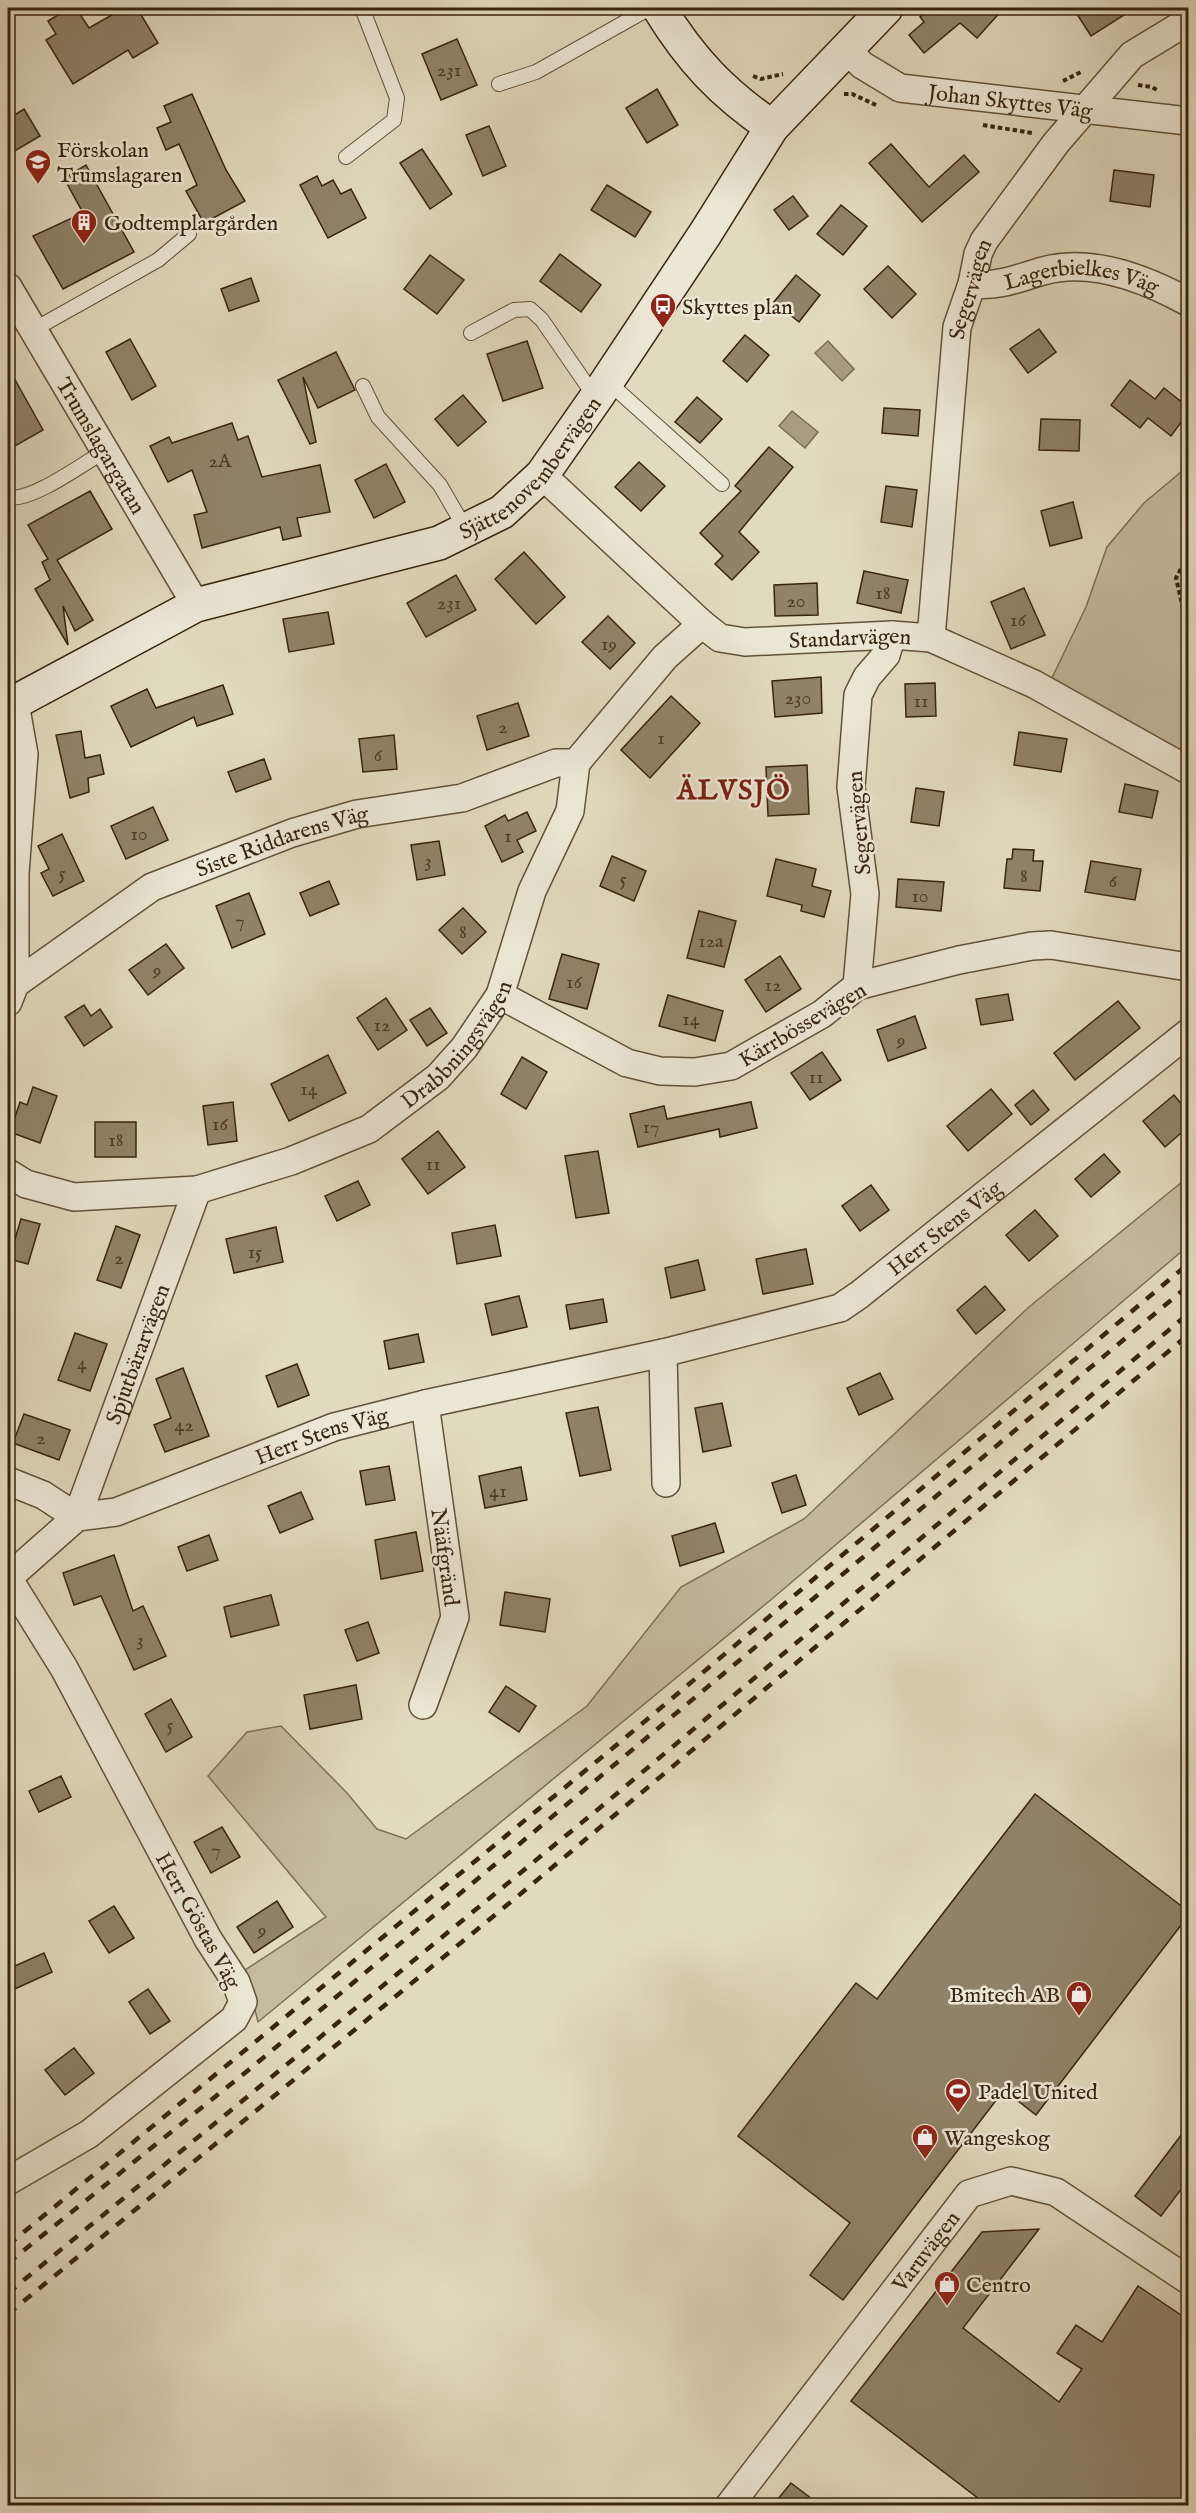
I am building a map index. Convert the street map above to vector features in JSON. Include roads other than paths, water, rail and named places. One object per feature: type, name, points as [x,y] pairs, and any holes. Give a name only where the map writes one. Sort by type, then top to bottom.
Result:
[{"type":"street","points":[[659,8],[680,44],[705,72],[739,104],[772,127]]},
{"type":"street","name":"Sjättenovembervägen","points":[[11,705],[196,605],[440,543],[502,512],[542,475],[705,234],[772,127],[886,8]]},
{"type":"street","name":"Segervägen","points":[[931,638],[957,327],[972,284],[978,254],[984,241],[1056,143],[1132,55],[1188,21]]},
{"type":"street","name":"Johan Skyttes Väg","points":[[846,49],[862,65],[900,88],[1083,111],[1188,121]]},
{"type":"street","name":"Lagerbielkes Väg","points":[[972,284],[1010,283],[1044,271],[1071,266],[1098,268],[1129,276],[1168,291],[1188,302]]},
{"type":"street","name":"Trumslagargatan","points":[[13,279],[33,330],[196,605]]},
{"type":"street","name":"Standarvägen","points":[[542,475],[702,624],[720,638],[746,642],[892,635],[931,638],[1034,684],[1188,770]]},
{"type":"street","points":[[576,763],[665,657],[702,624]]},
{"type":"street","name":"Segervägen","points":[[857,986],[865,894],[851,787],[858,694],[867,677],[886,655],[892,635]]},
{"type":"street","points":[[11,705],[24,754],[15,884],[11,993]]},
{"type":"street","name":"Siste Riddarens Väg","points":[[11,993],[152,887],[292,833],[357,814],[462,798],[556,763],[576,763]]},
{"type":"street","name":"Drabbningsvägen","points":[[8,1173],[26,1184],[74,1197],[197,1190],[291,1161],[369,1129],[438,1077],[464,1048],[500,995],[532,891],[570,811],[576,763]]},
{"type":"street","name":"Kärrbössevägen","points":[[500,995],[627,1063],[660,1071],[695,1072],[731,1066],[822,1014],[857,986],[958,960],[1032,946],[1052,945],[1188,967]]},
{"type":"street","name":"Herr Stens Väg","points":[[77,1517],[116,1512],[334,1427],[425,1404],[663,1353],[840,1308],[860,1295],[1188,1033]]},
{"type":"street","name":"Spjutbärarvägen","points":[[77,1517],[197,1190]]},
{"type":"street","points":[[663,1353],[666,1484]]},
{"type":"street","name":"Nääfgränd","points":[[423,1705],[455,1617],[425,1404]]},
{"type":"street","points":[[8,1481],[43,1496],[77,1517],[8,1578]]},
{"type":"street","name":"Herr Göstas Väg","points":[[8,1578],[64,1668],[208,1939],[236,1982],[243,2002],[234,2019],[89,2134],[8,2181]]},
{"type":"street","name":"Varuvägen","points":[[729,2505],[969,2194],[1011,2181],[1056,2192],[1188,2280]]},
{"type":"lane","points":[[346,157],[394,120],[397,98],[362,8]]},
{"type":"lane","points":[[500,84],[536,72],[650,8]]},
{"type":"lane","points":[[33,330],[158,260],[189,234]]},
{"type":"lane","points":[[471,333],[514,310],[530,309],[601,390],[722,484]]},
{"type":"lane","points":[[363,386],[378,417],[440,485],[466,530]]},
{"type":"lane","points":[[8,497],[14,498],[42,488],[105,451]]},
{"type":"railway","points":[[8,2245],[625,1738],[1188,1264]]},
{"type":"railway","points":[[8,2263],[251,2068],[1188,1286]]},
{"type":"railway","points":[[8,2293],[602,1806],[1188,1314]]},
{"type":"railway","points":[[8,2314],[518,1896],[1188,1335]]},
{"type":"place","name":"Förskolan Trumslagaren","points":[[38,185]]},
{"type":"place","name":"Godtemplargården","points":[[84,245]]},
{"type":"place","name":"Skyttes plan","points":[[663,329]]},
{"type":"place","name":"Bmitech AB","points":[[1079,2017]]},
{"type":"place","name":"Padel United","points":[[958,2114]]},
{"type":"place","name":"Wangeskog","points":[[925,2160]]},
{"type":"place","name":"Centro","points":[[947,2307]]},
{"type":"district","name":"ÄLVSJÖ","points":[[734,789]]}]
